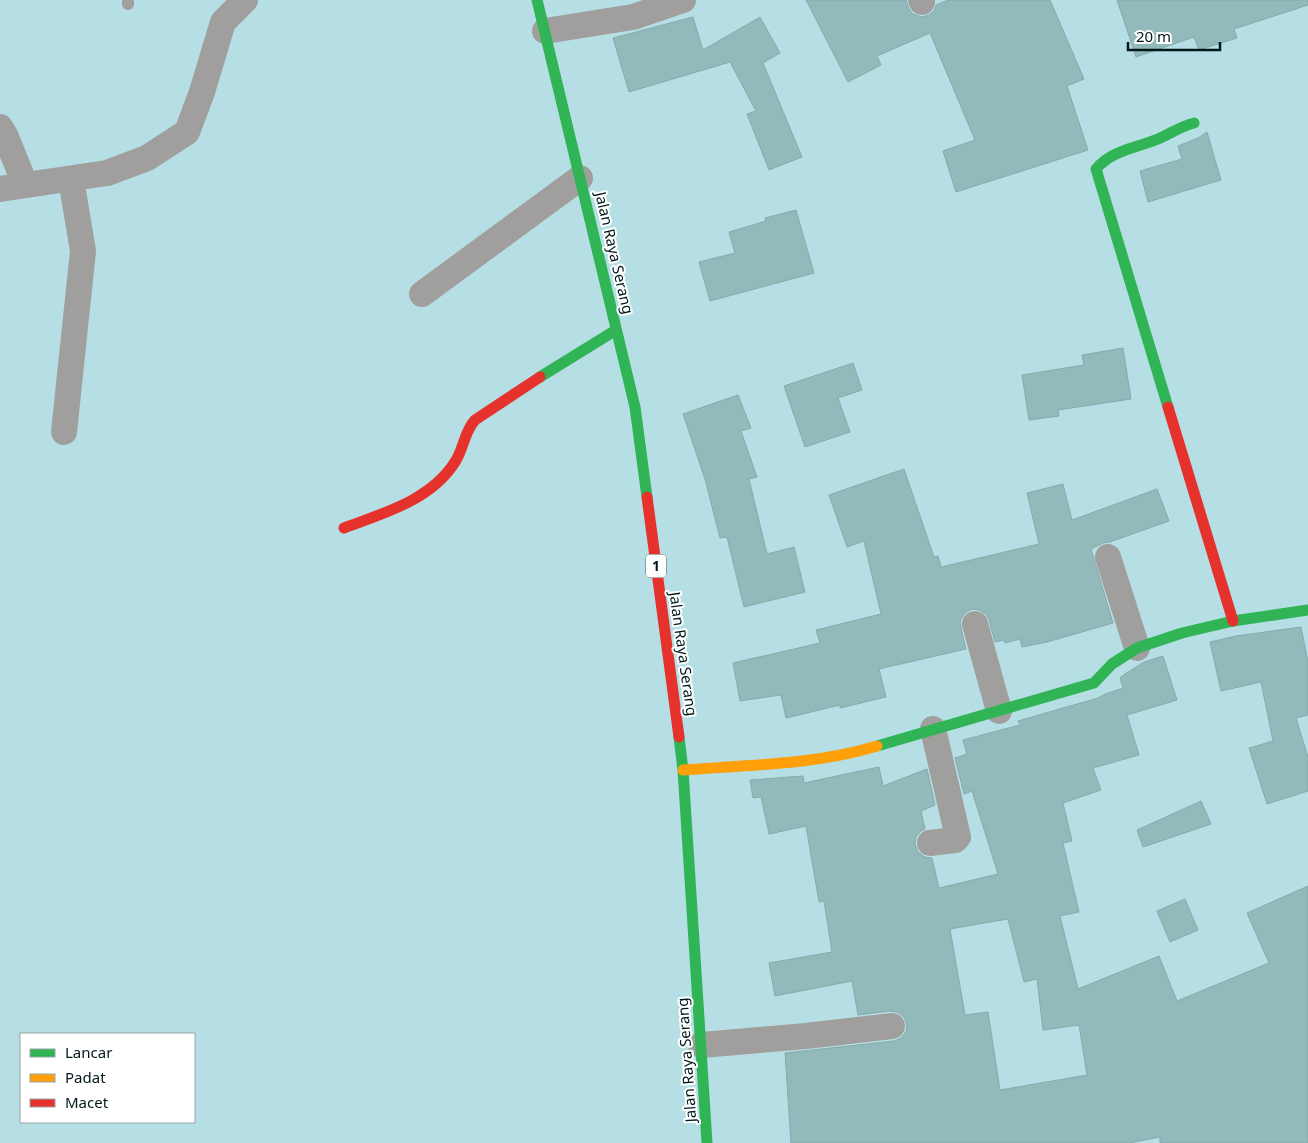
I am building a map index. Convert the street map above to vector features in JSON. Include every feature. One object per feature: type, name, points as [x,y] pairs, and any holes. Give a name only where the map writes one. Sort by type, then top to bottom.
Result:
[{"type":"main road","name":"Jalan Raya Serang","points":[[537,0],[635,407],[683,770],[707,1143]]},
{"type":"main road","points":[[1194,123],[1173,130],[1154,141],[1107,157],[1096,169],[1233,621]]},
{"type":"main road","points":[[344,528],[410,501],[428,490],[444,477],[458,459],[464,436],[476,420],[541,375],[616,330]]},
{"type":"main road","points":[[683,770],[805,760],[851,754],[1094,683],[1112,664],[1138,648],[1182,633],[1233,621],[1308,610]]},
{"type":"street","points":[[0,189],[107,173],[147,158],[186,132],[202,92],[223,22],[245,0]]},
{"type":"street","points":[[545,31],[633,17],[683,0]]},
{"type":"street","points":[[0,127],[25,184]]},
{"type":"street","points":[[422,294],[580,178]]},
{"type":"street","points":[[64,432],[83,251],[71,179]]},
{"type":"street","points":[[1108,557],[1138,648]]},
{"type":"street","points":[[975,624],[999,711]]},
{"type":"street","points":[[930,843],[955,840],[958,837],[933,729]]},
{"type":"street","points":[[701,1045],[797,1037],[892,1026]]},
{"type":"building","points":[[806,0],[906,0],[913,14],[922,17],[934,11],[936,5],[948,0],[1050,0],[1084,79],[1067,86],[1088,150],[956,192],[943,151],[975,140],[930,33],[877,56],[881,65],[848,82]]},
{"type":"building","points":[[1117,0],[1308,0],[1308,5],[1234,29],[1237,38],[1199,50],[1194,37],[1136,57]]},
{"type":"building","points":[[693,17],[703,50],[760,17],[780,53],[763,63],[802,157],[769,170],[747,114],[756,111],[730,62],[629,92],[613,38]]},
{"type":"building","points":[[1207,132],[1221,180],[1148,202],[1140,171],[1182,159],[1178,146]]},
{"type":"building","points":[[796,210],[814,273],[710,301],[699,262],[735,253],[729,232],[766,221],[765,218]]},
{"type":"building","points":[[1123,348],[1131,399],[1058,410],[1059,416],[1029,420],[1022,375],[1084,365],[1082,355]]},
{"type":"building","points":[[853,363],[862,390],[838,398],[850,432],[805,447],[784,386]]},
{"type":"building","points":[[738,395],[751,428],[741,431],[757,477],[749,479],[767,554],[794,547],[805,592],[744,607],[727,537],[720,538],[705,479],[683,414]]},
{"type":"building","points":[[904,469],[934,557],[938,556],[941,567],[1039,544],[1027,493],[1063,484],[1072,520],[1157,489],[1169,521],[1103,543],[1091,549],[1113,623],[1047,642],[1022,647],[1020,639],[1005,643],[1004,640],[995,642],[986,614],[972,609],[965,613],[960,621],[966,649],[879,669],[886,697],[840,708],[840,705],[786,718],[781,695],[740,701],[733,663],[820,643],[816,630],[881,614],[864,541],[847,547],[829,495]]},
{"type":"building","points":[[1301,627],[1308,662],[1308,715],[1296,718],[1308,757],[1308,791],[1267,804],[1249,748],[1273,741],[1261,682],[1221,691],[1210,642],[1236,636]]},
{"type":"building","points":[[1163,656],[1177,700],[1127,715],[1139,755],[1093,768],[1101,790],[1063,803],[1072,841],[1063,843],[1079,912],[1060,916],[1078,989],[1159,956],[1177,1001],[1269,963],[1247,913],[1308,886],[1308,1143],[1160,1143],[1160,1137],[1130,1143],[791,1143],[785,1053],[894,1041],[901,1038],[906,1032],[907,1025],[904,1017],[897,1012],[890,1011],[858,1015],[852,981],[775,996],[769,963],[832,952],[824,901],[819,902],[806,826],[769,834],[761,797],[753,798],[750,780],[803,776],[804,783],[879,767],[883,786],[927,769],[935,805],[921,811],[925,829],[916,837],[915,844],[918,852],[925,857],[932,858],[939,888],[998,874],[972,791],[964,794],[955,758],[967,754],[963,740],[1020,725],[1018,721],[1098,698],[1123,688],[1120,678],[1144,662]],"holes":[[[1008,919],[1024,982],[1037,979],[1043,1030],[1079,1025],[1087,1075],[1000,1090],[988,1012],[965,1015],[950,929]]]},
{"type":"building","points":[[1201,801],[1211,824],[1143,847],[1137,830]]},
{"type":"building","points":[[1185,899],[1198,930],[1170,942],[1157,911]]},
{"type":"traffic: fast","points":[[537,0],[635,407],[647,497]]},
{"type":"traffic: fast","points":[[1168,407],[1096,169],[1109,158],[1125,150],[1158,139],[1194,123]]},
{"type":"traffic: fast","points":[[540,377],[616,330]]},
{"type":"traffic: fast","points":[[877,746],[1094,683],[1112,664],[1137,648],[1182,633],[1233,621],[1308,610]]},
{"type":"traffic: fast","points":[[679,737],[683,770],[707,1143]]},
{"type":"traffic: slow","points":[[683,770],[805,761],[877,746]]},
{"type":"traffic: jam","points":[[344,528],[406,504],[433,486],[455,462],[468,430],[475,420],[540,377]]},
{"type":"traffic: jam","points":[[1168,407],[1233,621]]},
{"type":"traffic: jam","points":[[647,497],[679,737]]}]
